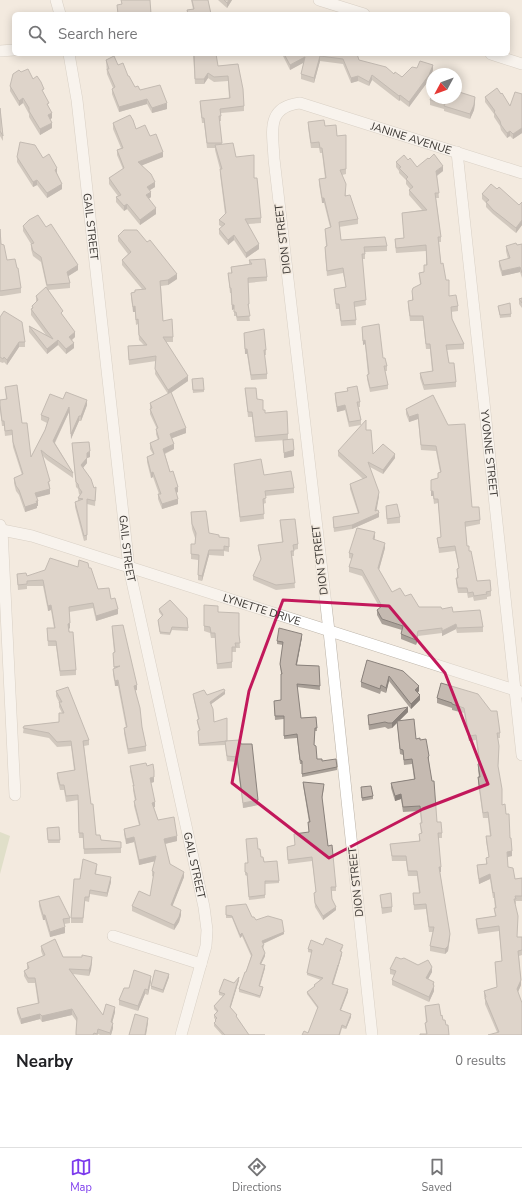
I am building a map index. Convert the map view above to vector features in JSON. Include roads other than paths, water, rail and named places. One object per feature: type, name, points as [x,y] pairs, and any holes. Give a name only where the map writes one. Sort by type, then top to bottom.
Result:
[{"type":"street","points":[[56,0],[59,12]]},
{"type":"street","points":[[320,0],[358,12]]},
{"type":"street","points":[[0,51],[12,50]]},
{"type":"street","name":"GAIL STREET","points":[[69,56],[77,100],[129,568],[204,907],[207,930],[206,946],[180,1035]]},
{"type":"street","points":[[497,56],[522,64]]},
{"type":"street","name":"JANINE AVENUE","points":[[300,103],[522,173]]},
{"type":"street","name":"DION STREET","points":[[300,103],[291,104],[284,107],[274,117],[274,159],[329,631],[372,1035]]},
{"type":"street","name":"YVONNE STREET","points":[[457,152],[518,691],[522,755]]},
{"type":"street","points":[[1,528],[15,795]]},
{"type":"street","name":"LYNETTE DRIVE","points":[[1,528],[32,536],[518,691]]},
{"type":"street","points":[[113,936],[201,964]]}]
